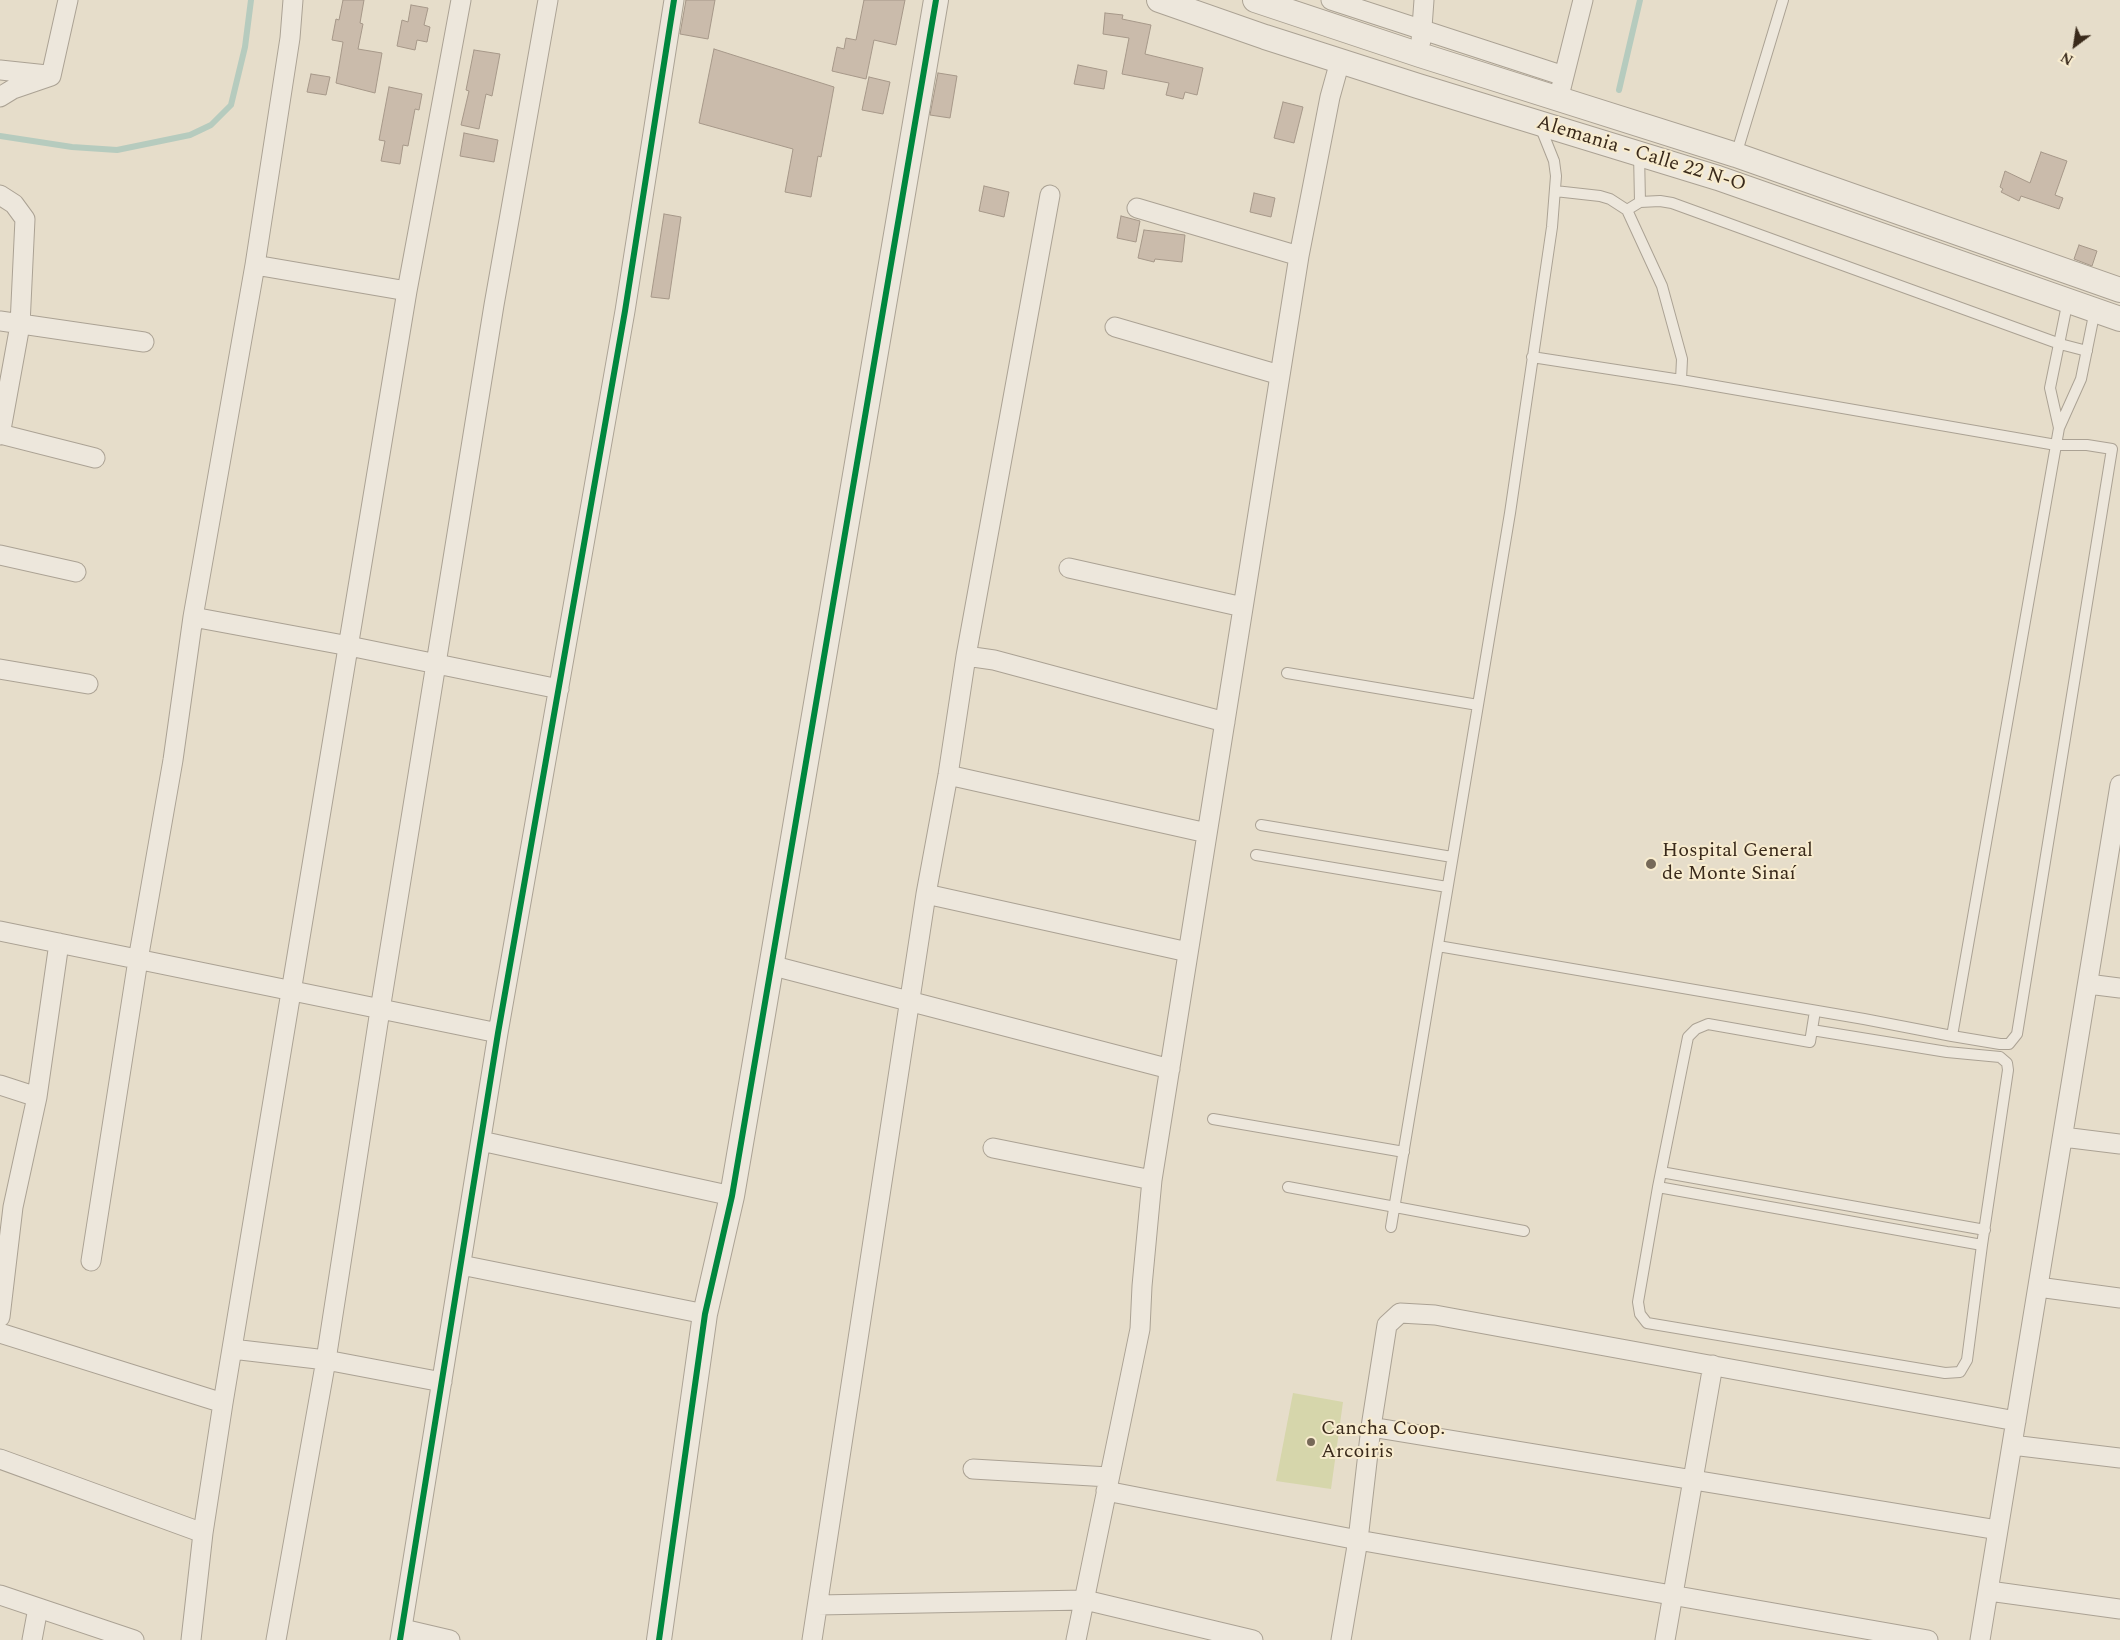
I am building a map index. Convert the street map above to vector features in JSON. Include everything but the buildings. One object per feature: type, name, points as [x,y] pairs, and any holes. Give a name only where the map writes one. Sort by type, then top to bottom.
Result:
[{"type":"street","points":[[51,76],[68,0]]},
{"type":"street","points":[[91,1261],[138,960],[173,760],[193,618],[255,264],[290,38],[294,0]]},
{"type":"street","points":[[191,1640],[203,1533],[223,1402],[293,991],[407,291],[461,0]]},
{"type":"street","points":[[276,1640],[326,1360],[380,1010],[494,305],[548,0]]},
{"type":"street","points":[[450,1640],[402,1635],[498,1033],[626,311],[674,0]]},
{"type":"street","points":[[659,1640],[705,1314],[732,1196],[936,0]]},
{"type":"street","name":"Alemania - Calle 22 N-O","points":[[1159,0],[1340,61],[1727,181],[2068,299],[2120,319]]},
{"type":"street","points":[[1330,0],[1422,30],[1561,87],[1583,0]]},
{"type":"street","points":[[1420,55],[1424,0]]},
{"type":"street","name":"Alemania - Calle 22 N-O","points":[[1266,2],[1420,55],[1561,87],[1736,155],[2120,290]]},
{"type":"street","points":[[1076,1640],[1140,1328],[1152,1180],[1299,256],[1330,97],[1340,61]]},
{"type":"street","points":[[0,70],[51,76]]},
{"type":"street","points":[[0,97],[13,89],[51,76]]},
{"type":"street","points":[[812,1640],[926,894],[948,775],[966,656],[1050,194]]},
{"type":"street","points":[[0,195],[14,204],[25,219],[20,324],[0,434],[94,458]]},
{"type":"street","points":[[1137,208],[1299,256]]},
{"type":"street","points":[[255,264],[407,291]]},
{"type":"street","points":[[0,321],[144,342]]},
{"type":"street","points":[[1115,328],[1280,375]]},
{"type":"street","points":[[0,555],[76,572]]},
{"type":"street","points":[[1069,568],[1243,607]]},
{"type":"street","points":[[193,618],[348,646],[559,689]]},
{"type":"street","points":[[966,656],[994,660],[1225,722]]},
{"type":"street","points":[[0,669],[88,684]]},
{"type":"street","points":[[948,775],[1207,833]]},
{"type":"street","points":[[1980,1640],[2088,984],[2116,828],[2120,785]]},
{"type":"street","points":[[926,894],[1188,952]]},
{"type":"street","points":[[0,931],[498,1033]]},
{"type":"street","points":[[0,1317],[6,1206],[38,1097],[59,944]]},
{"type":"street","points":[[770,965],[1170,1069]]},
{"type":"street","points":[[2088,984],[2120,988]]},
{"type":"street","points":[[0,1085],[38,1097]]},
{"type":"street","points":[[2063,1137],[2120,1144]]},
{"type":"street","points":[[481,1141],[732,1196]]},
{"type":"street","points":[[993,1148],[1152,1180]]},
{"type":"street","points":[[461,1265],[705,1314]]},
{"type":"street","points":[[2038,1287],[2120,1298]]},
{"type":"street","points":[[1341,1640],[1358,1540],[1371,1427],[1387,1326],[1400,1313],[1436,1315],[2016,1421]]},
{"type":"street","points":[[0,1333],[223,1402]]},
{"type":"street","points":[[232,1349],[326,1360],[442,1382]]},
{"type":"street","points":[[1665,1640],[1691,1481],[1713,1365]]},
{"type":"street","points":[[1371,1427],[1998,1530]]},
{"type":"street","points":[[2012,1446],[2120,1458]]},
{"type":"street","points":[[0,1459],[203,1533]]},
{"type":"street","points":[[973,1469],[1107,1484],[1358,1540],[1928,1640]]},
{"type":"street","points":[[1989,1591],[2120,1609]]},
{"type":"street","points":[[0,1595],[134,1640]]},
{"type":"street","points":[[818,1605],[1085,1600],[1253,1640]]},
{"type":"street","points":[[32,1640],[38,1608]]},
{"type":"lane","points":[[1736,155],[1783,0]]},
{"type":"lane","points":[[1391,1227],[1510,513],[1552,227],[1555,191],[1554,162],[1538,122]]},
{"type":"lane","points":[[1638,152],[1640,202]]},
{"type":"lane","points":[[1555,191],[1600,196],[1610,199],[1628,210],[1662,286],[1682,358],[1681,380]]},
{"type":"lane","points":[[1628,210],[1640,202],[1660,201],[1672,203],[2060,344],[2087,351]]},
{"type":"lane","points":[[2059,428],[2050,388],[2068,299]]},
{"type":"lane","points":[[1952,1036],[2059,428],[2081,379],[2095,309]]},
{"type":"lane","points":[[1438,946],[1952,1036],[2009,1044],[2017,1034],[2112,449],[2086,445],[2056,445],[1681,380],[1532,357]]},
{"type":"lane","points":[[1287,672],[1478,705]]},
{"type":"lane","points":[[1261,825],[1452,857]]},
{"type":"lane","points":[[1256,855],[1447,888]]},
{"type":"lane","points":[[1812,1030],[1947,1052],[2000,1057],[2007,1063],[2008,1070],[1984,1230],[1968,1360],[1960,1372],[1945,1373],[1647,1323],[1640,1314],[1638,1302],[1658,1187],[1688,1036],[1696,1029],[1708,1024],[1810,1042],[1815,1011]]},
{"type":"lane","points":[[1212,1119],[1404,1152]]},
{"type":"lane","points":[[1661,1172],[1984,1230]]},
{"type":"lane","points":[[1288,1187],[1524,1230]]},
{"type":"lane","points":[[1658,1187],[1982,1245]]},
{"type":"green space","name":"Cancha Coop. Arcoiris","points":[[1293,1393],[1343,1402],[1331,1489],[1276,1481]]},
{"type":"waterway","points":[[0,136],[72,147],[117,150],[190,135],[211,125],[231,105],[245,47],[251,0]]},
{"type":"waterway","points":[[1619,90],[1640,0]]},
{"type":"cycle path","points":[[400,1640],[498,1033],[625,311],[674,0]]},
{"type":"cycle path","points":[[659,1640],[705,1314],[732,1196],[936,0]]},
{"type":"place","name":"Hospital General de Monte Sinaí","points":[[1651,864]]},
{"type":"place","name":"Cancha Coop. Arcoiris","points":[[1311,1442]]}]
